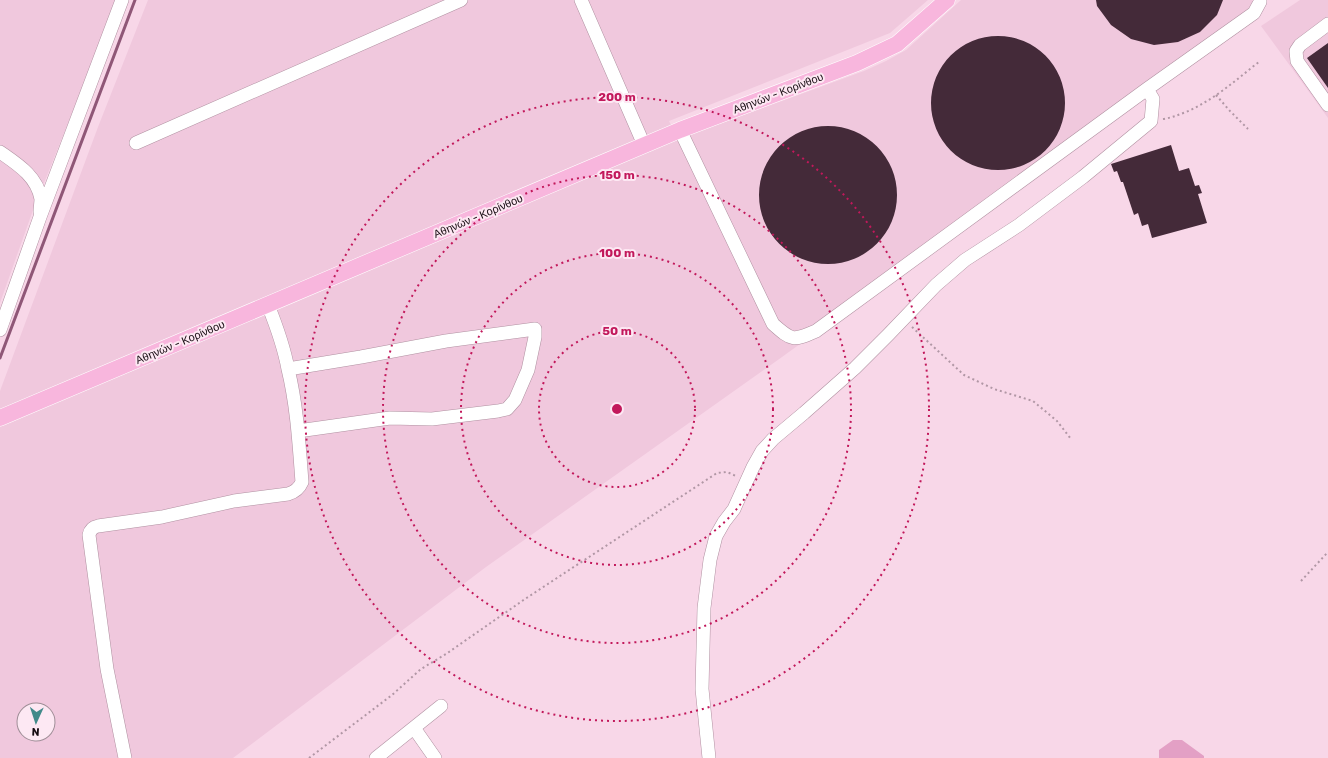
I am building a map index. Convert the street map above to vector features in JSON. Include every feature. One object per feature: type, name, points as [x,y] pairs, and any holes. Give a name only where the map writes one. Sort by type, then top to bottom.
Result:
[{"type":"main road","name":"Αθηνών - Κορίνθου","points":[[0,418],[680,130],[857,63],[897,44],[946,0]]},
{"type":"street","points":[[0,330],[40,217],[122,0]]},
{"type":"street","points":[[136,143],[461,0]]},
{"type":"street","points":[[581,0],[644,145]]},
{"type":"street","points":[[680,130],[773,324],[793,339],[802,337],[816,331],[1147,89],[1254,14],[1260,0]]},
{"type":"street","points":[[1328,24],[1300,45],[1296,51],[1297,61],[1328,105]]},
{"type":"street","points":[[713,757],[702,689],[704,608],[707,579],[716,536],[734,509],[762,451],[773,438],[855,368],[936,285],[965,260],[1019,225],[1077,182],[1151,121],[1153,99],[1147,89]]},
{"type":"street","points":[[0,152],[21,167],[34,181],[41,199],[40,217]]},
{"type":"street","points":[[125,758],[107,669],[89,535],[90,531],[94,527],[98,526],[162,517],[234,501],[292,493],[299,488],[302,482],[298,432],[288,369],[268,304]]},
{"type":"street","points":[[288,369],[362,357],[446,340],[535,329],[535,337],[528,370],[515,400],[507,409],[432,419],[390,418],[298,432]]},
{"type":"street","points":[[376,758],[441,706]]},
{"type":"street","points":[[414,728],[435,758]]},
{"type":"path","points":[[1151,121],[1170,118],[1201,105],[1228,87],[1260,61]]},
{"type":"path","points":[[1216,95],[1248,129]]},
{"type":"path","points":[[903,320],[964,375],[994,389],[1033,401],[1057,421],[1071,439]]},
{"type":"path","points":[[309,758],[392,695],[421,669],[446,654],[531,594],[717,473],[727,472],[736,476],[744,486]]},
{"type":"path","points":[[1301,581],[1328,552]]},
{"type":"shaded area","points":[[0,0],[116,0],[115,6],[32,213],[0,303]]},
{"type":"shaded area","points":[[148,0],[928,0],[890,33],[669,121],[764,318],[681,138],[864,71],[886,61],[906,50],[961,0],[1267,0],[1162,83],[782,357],[486,567],[233,758],[0,758],[0,391],[98,127]]},
{"type":"shaded area","points":[[1300,0],[1328,0],[1328,118],[1261,26]]},
{"type":"shaded area","points":[[1173,740],[1182,740],[1204,756],[1204,758],[1159,758],[1159,750]]},
{"type":"building","points":[[1096,0],[1223,0],[1217,15],[1200,32],[1178,42],[1154,45],[1131,39],[1111,25],[1097,6]]},
{"type":"building","points":[[1005,36],[1018,38],[1046,55],[1063,83],[1065,103],[1063,123],[1046,151],[1018,168],[991,170],[978,168],[950,151],[933,123],[931,96],[933,83],[950,55],[978,38]]},
{"type":"building","points":[[1328,43],[1328,88],[1307,58]]},
{"type":"building","points":[[821,126],[835,126],[861,134],[877,146],[889,162],[892,169],[896,182],[896,208],[892,221],[889,228],[877,244],[861,256],[854,259],[835,264],[821,264],[795,256],[779,244],[767,228],[764,221],[759,202],[759,188],[767,162],[779,146],[795,134],[802,131]]},
{"type":"building","points":[[1171,145],[1179,171],[1189,168],[1195,186],[1199,185],[1202,193],[1198,194],[1207,223],[1152,238],[1148,224],[1142,226],[1138,213],[1134,215],[1123,182],[1121,182],[1117,171],[1114,172],[1111,164]]},
{"type":"waterway","points":[[0,358],[135,0]]}]
